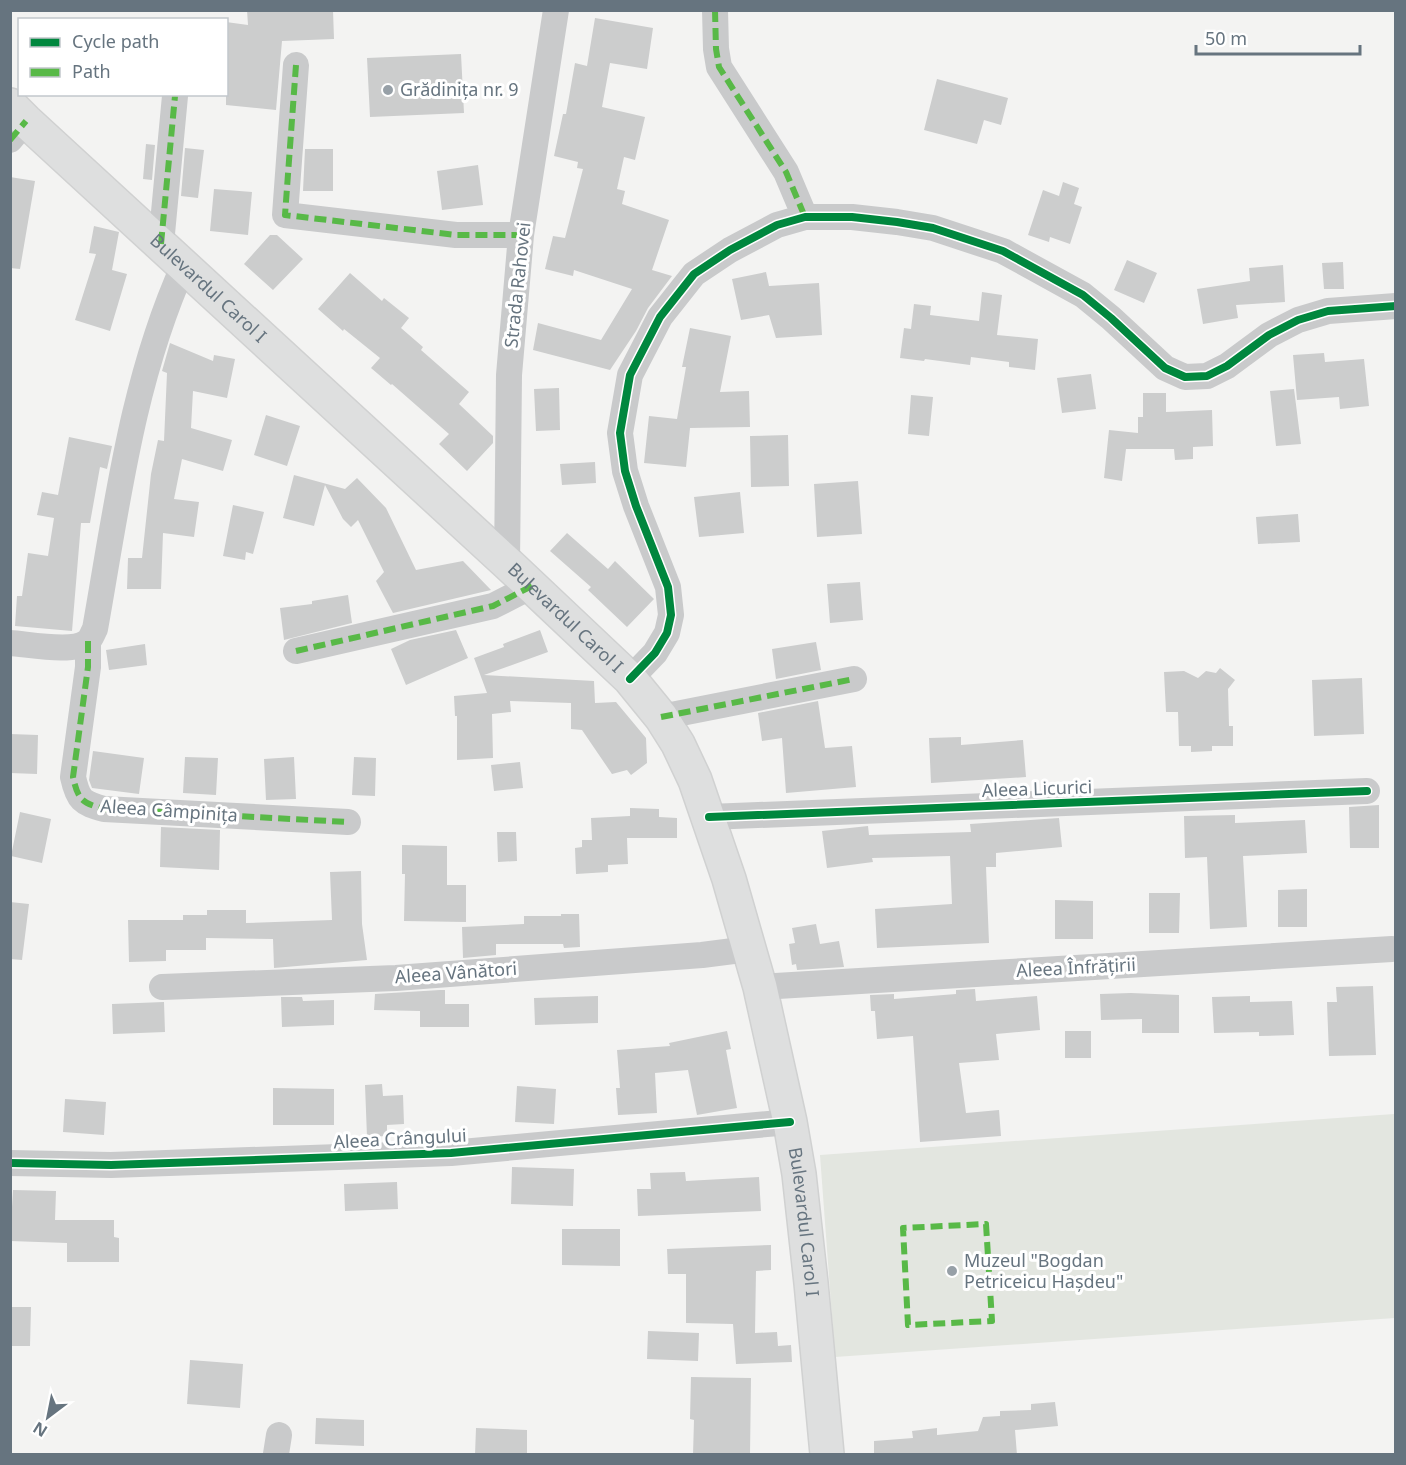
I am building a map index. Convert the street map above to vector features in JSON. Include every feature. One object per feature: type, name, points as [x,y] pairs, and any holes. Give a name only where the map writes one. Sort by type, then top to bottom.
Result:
[{"type":"main road","name":"Bulevardul Carol I","points":[[16,122],[172,255],[532,586],[630,679],[661,717],[678,744],[709,817],[749,949],[760,987],[790,1122],[799,1174],[812,1283],[827,1455]]},
{"type":"street","name":"Strada Rahovei","points":[[507,563],[509,375],[521,235],[556,10]]},
{"type":"street","points":[[715,10],[716,50],[719,67],[786,172],[805,217]]},
{"type":"street","points":[[296,65],[285,215],[456,235],[521,235]]},
{"type":"street","points":[[10,643],[77,646],[88,641],[95,628],[139,396],[165,313],[172,255],[175,96]]},
{"type":"street","points":[[630,679],[656,653],[666,633],[671,615],[668,587],[636,506],[626,471],[620,433],[630,375],[660,317],[694,274],[730,250],[777,225],[805,217],[852,217],[897,222],[933,228],[1003,251],[1083,295],[1112,318],[1166,368],[1185,377],[1207,376],[1227,366],[1269,335],[1298,320],[1328,311],[1395,306]]},
{"type":"street","points":[[296,651],[493,606],[532,586]]},
{"type":"street","name":"Aleea Câmpinița","points":[[88,641],[88,667],[73,777],[76,794],[86,805],[104,809],[348,822]]},
{"type":"street","points":[[661,717],[854,679]]},
{"type":"street","name":"Aleea Licurici","points":[[709,817],[1367,791]]},
{"type":"street","name":"Aleea Vânători","points":[[162,987],[396,978],[702,955],[749,949]]},
{"type":"street","name":"Aleea Înfrățirii","points":[[760,987],[1392,949]]},
{"type":"street","name":"Aleea Crângului","points":[[10,1163],[111,1165],[451,1153],[790,1122]]},
{"type":"shaded area","points":[[1394,1114],[1395,1318],[835,1357],[820,1155]]},
{"type":"building","points":[[247,10],[333,10],[334,39],[282,41],[276,110],[226,105],[228,22],[248,25]]},
{"type":"building","points":[[595,18],[653,28],[647,69],[610,63],[602,107],[645,117],[635,160],[624,157],[617,189],[625,191],[622,204],[669,220],[652,270],[672,276],[648,308],[610,370],[533,350],[538,323],[601,340],[632,289],[574,270],[573,276],[545,269],[553,236],[565,238],[583,169],[577,168],[578,162],[554,156],[563,114],[566,114],[575,63],[587,66]]},
{"type":"building","points":[[461,54],[464,113],[370,117],[367,58]]},
{"type":"building","points":[[937,79],[1008,98],[1001,125],[984,120],[977,144],[924,130]]},
{"type":"building","points":[[146,144],[155,145],[152,180],[143,179]]},
{"type":"building","points":[[185,148],[204,150],[198,198],[181,196]]},
{"type":"building","points":[[305,149],[333,149],[333,191],[303,191]]},
{"type":"building","points":[[478,165],[483,205],[442,210],[437,171]]},
{"type":"building","points":[[10,177],[35,181],[20,269],[10,268]]},
{"type":"building","points":[[1063,182],[1079,188],[1074,204],[1082,207],[1070,244],[1050,237],[1049,242],[1028,235],[1043,190],[1059,196]]},
{"type":"building","points":[[214,189],[252,192],[248,235],[210,231]]},
{"type":"building","points":[[94,226],[119,232],[112,270],[127,274],[110,331],[75,320],[96,254],[89,253]]},
{"type":"building","points":[[270,235],[277,235],[303,259],[273,290],[244,264]]},
{"type":"building","points":[[1127,260],[1157,273],[1144,303],[1114,290]]},
{"type":"building","points":[[1343,262],[1344,289],[1324,289],[1322,263]]},
{"type":"building","points":[[1283,265],[1285,302],[1236,305],[1238,318],[1203,324],[1197,289],[1250,281],[1249,268]]},
{"type":"building","points":[[766,272],[769,286],[819,283],[822,335],[776,338],[769,315],[741,320],[732,279]]},
{"type":"building","points":[[350,273],[382,301],[384,298],[409,318],[401,328],[423,347],[421,350],[469,392],[459,404],[493,436],[493,443],[467,471],[439,444],[449,434],[371,368],[380,358],[318,309]]},
{"type":"building","points":[[982,292],[1002,295],[997,335],[1038,339],[1035,370],[1009,367],[1009,362],[971,357],[970,365],[900,358],[904,328],[911,329],[914,304],[931,306],[930,315],[979,321]]},
{"type":"building","points":[[690,328],[731,336],[720,392],[749,391],[750,427],[690,428],[686,467],[644,463],[649,416],[677,419],[686,367],[682,367]]},
{"type":"building","points":[[170,343],[213,361],[214,355],[235,359],[227,398],[193,391],[191,428],[232,440],[223,471],[182,459],[174,499],[199,502],[194,537],[163,533],[161,589],[127,589],[128,558],[142,558],[151,474],[158,440],[164,441],[167,373],[162,371]]},
{"type":"building","points":[[1324,353],[1325,362],[1364,359],[1369,406],[1340,409],[1339,397],[1297,400],[1293,355]]},
{"type":"building","points":[[1091,374],[1096,409],[1062,413],[1057,378]]},
{"type":"building","points":[[559,388],[560,430],[536,431],[534,389]]},
{"type":"building","points":[[1294,389],[1301,444],[1276,446],[1270,391]]},
{"type":"building","points":[[1143,393],[1166,393],[1166,412],[1212,410],[1213,446],[1193,447],[1193,459],[1175,460],[1174,449],[1126,449],[1122,481],[1104,478],[1109,430],[1138,433],[1138,417],[1143,417]]},
{"type":"building","points":[[911,395],[933,397],[929,436],[908,434]]},
{"type":"building","points":[[266,415],[300,426],[287,466],[254,455]]},
{"type":"building","points":[[788,435],[789,486],[751,487],[750,436]]},
{"type":"building","points":[[69,437],[112,446],[107,469],[100,467],[90,523],[81,523],[72,631],[15,626],[17,596],[22,596],[28,553],[48,556],[54,518],[37,515],[42,492],[58,495]]},
{"type":"building","points":[[595,462],[596,483],[562,485],[560,464]]},
{"type":"building","points":[[294,475],[345,489],[357,478],[386,508],[416,570],[463,561],[491,590],[393,613],[376,581],[384,572],[358,520],[351,527],[343,519],[325,485],[314,526],[283,518]]},
{"type":"building","points":[[858,481],[862,534],[817,537],[814,484]]},
{"type":"building","points":[[740,492],[744,533],[699,537],[694,497]]},
{"type":"building","points":[[233,505],[264,512],[253,554],[246,552],[245,560],[223,556]]},
{"type":"building","points":[[1298,514],[1300,542],[1258,544],[1256,517]]},
{"type":"building","points":[[567,533],[608,569],[615,561],[654,599],[627,627],[588,590],[591,587],[550,551]]},
{"type":"building","points":[[860,582],[863,620],[830,623],[827,584]]},
{"type":"building","points":[[348,595],[352,623],[284,640],[280,608],[312,604],[312,601]]},
{"type":"building","points":[[456,630],[468,658],[406,685],[391,649],[410,640]]},
{"type":"building","points":[[540,630],[548,652],[484,675],[594,681],[595,703],[616,702],[646,738],[647,763],[631,775],[627,770],[612,774],[582,730],[571,729],[571,703],[510,701],[511,712],[492,714],[493,758],[457,760],[457,716],[455,716],[454,696],[487,693],[474,658]]},
{"type":"building","points":[[816,642],[821,670],[776,679],[772,649]]},
{"type":"building","points":[[145,644],[147,665],[109,670],[106,650]]},
{"type":"building","points":[[1220,668],[1235,680],[1228,689],[1229,726],[1233,726],[1233,746],[1212,746],[1212,751],[1191,752],[1191,746],[1179,746],[1178,712],[1166,712],[1164,672],[1184,671],[1198,678],[1206,671],[1216,673]]},
{"type":"building","points":[[1362,678],[1364,734],[1314,736],[1312,680]]},
{"type":"building","points":[[818,701],[825,748],[852,746],[856,787],[786,793],[782,738],[762,741],[758,713]]},
{"type":"building","points":[[10,734],[38,735],[37,774],[10,773]]},
{"type":"building","points":[[961,737],[961,745],[1023,740],[1026,777],[931,783],[929,738]]},
{"type":"building","points":[[93,751],[144,758],[139,794],[92,788],[89,780]]},
{"type":"building","points":[[185,757],[218,758],[216,795],[183,793]]},
{"type":"building","points":[[294,757],[296,799],[266,800],[264,759]]},
{"type":"building","points":[[354,757],[376,758],[375,796],[352,795]]},
{"type":"building","points":[[520,762],[523,788],[494,791],[491,765]]},
{"type":"building","points":[[1379,805],[1379,848],[1350,848],[1349,807]]},
{"type":"building","points":[[630,808],[659,809],[659,817],[677,818],[677,838],[627,838],[628,864],[608,865],[608,872],[576,874],[575,848],[582,847],[582,840],[592,840],[591,818],[630,816]]},
{"type":"building","points":[[20,812],[51,819],[42,863],[11,856]]},
{"type":"building","points":[[1235,815],[1235,823],[1305,820],[1307,853],[1243,856],[1247,927],[1210,929],[1207,857],[1185,858],[1184,816]]},
{"type":"building","points":[[1059,818],[1062,847],[996,853],[996,867],[986,867],[989,943],[877,948],[875,909],[952,904],[950,856],[872,858],[873,862],[827,868],[822,831],[868,826],[869,835],[971,832],[970,824]]},
{"type":"building","points":[[161,827],[220,830],[219,870],[160,867]]},
{"type":"building","points":[[497,832],[516,832],[517,861],[498,862]]},
{"type":"building","points":[[402,845],[447,846],[447,885],[466,885],[466,922],[404,921],[405,874],[402,874]]},
{"type":"building","points":[[361,871],[362,924],[367,960],[274,968],[273,939],[206,938],[206,950],[166,950],[166,961],[129,962],[128,920],[183,920],[183,915],[207,915],[207,910],[246,910],[246,923],[332,920],[330,872]]},
{"type":"building","points":[[1307,889],[1307,927],[1278,927],[1278,890]]},
{"type":"building","points":[[1149,893],[1180,893],[1179,933],[1149,933]]},
{"type":"building","points":[[1055,900],[1093,901],[1093,939],[1055,939]]},
{"type":"building","points":[[10,902],[29,904],[22,960],[10,959]]},
{"type":"building","points":[[561,914],[579,914],[580,947],[564,948],[563,944],[496,944],[496,955],[463,958],[462,927],[524,924],[524,916],[561,916]]},
{"type":"building","points":[[816,924],[820,944],[839,941],[844,967],[797,970],[796,964],[792,965],[789,944],[795,943],[792,928]]},
{"type":"building","points":[[1373,986],[1376,1055],[1329,1056],[1327,1002],[1337,1002],[1336,987]]},
{"type":"building","points":[[975,989],[976,1001],[1037,996],[1040,1030],[996,1034],[999,1060],[959,1063],[966,1113],[999,1110],[1001,1136],[920,1142],[913,1036],[877,1039],[875,1011],[871,1011],[870,995],[894,994],[894,999],[956,994],[956,990]]},
{"type":"building","points":[[445,990],[445,1004],[469,1004],[469,1027],[420,1027],[420,1011],[374,1010],[375,994]]},
{"type":"building","points":[[1100,994],[1179,995],[1179,1033],[1142,1033],[1142,1019],[1101,1020]]},
{"type":"building","points":[[598,996],[598,1023],[535,1025],[534,998]]},
{"type":"building","points":[[1250,996],[1250,1002],[1292,1001],[1294,1035],[1259,1036],[1259,1032],[1214,1033],[1212,997]]},
{"type":"building","points":[[281,997],[302,997],[303,1001],[334,1000],[334,1025],[282,1027]]},
{"type":"building","points":[[164,1002],[165,1032],[113,1034],[112,1004]]},
{"type":"building","points":[[727,1031],[731,1049],[726,1050],[737,1108],[697,1115],[688,1070],[655,1073],[657,1113],[618,1115],[616,1088],[620,1088],[617,1050],[670,1046],[669,1043]]},
{"type":"building","points":[[1065,1031],[1091,1031],[1091,1058],[1065,1058]]},
{"type":"building","points":[[382,1084],[383,1096],[403,1095],[404,1124],[387,1125],[387,1136],[367,1137],[365,1085]]},
{"type":"building","points":[[517,1086],[556,1089],[554,1124],[515,1122]]},
{"type":"building","points":[[273,1088],[334,1089],[334,1125],[273,1125]]},
{"type":"building","points":[[65,1099],[106,1102],[104,1135],[63,1132]]},
{"type":"building","points":[[512,1167],[574,1169],[573,1206],[511,1204]]},
{"type":"building","points":[[685,1172],[686,1181],[759,1177],[761,1211],[638,1216],[637,1189],[651,1189],[650,1173]]},
{"type":"building","points":[[397,1182],[398,1209],[345,1211],[344,1184]]},
{"type":"building","points":[[13,1190],[56,1191],[55,1220],[114,1220],[114,1237],[119,1238],[119,1262],[67,1262],[67,1243],[10,1241]]},
{"type":"building","points":[[562,1229],[620,1229],[620,1266],[562,1265]]},
{"type":"building","points":[[771,1245],[771,1270],[756,1271],[755,1333],[777,1332],[778,1346],[791,1345],[792,1362],[736,1364],[733,1324],[686,1323],[686,1274],[668,1274],[667,1249]]},
{"type":"building","points":[[10,1307],[31,1307],[30,1346],[10,1346]]},
{"type":"building","points":[[648,1331],[699,1333],[698,1361],[647,1359]]},
{"type":"building","points":[[190,1360],[243,1364],[240,1408],[187,1404]]},
{"type":"building","points":[[691,1377],[751,1378],[750,1455],[693,1455],[694,1420],[690,1419]]},
{"type":"building","points":[[1055,1402],[1058,1426],[1015,1430],[1017,1455],[874,1455],[874,1441],[913,1438],[912,1431],[937,1428],[937,1435],[978,1431],[983,1417],[1000,1416],[1000,1411],[1031,1410],[1031,1404]]},
{"type":"building","points":[[316,1418],[364,1420],[364,1446],[315,1444]]},
{"type":"building","points":[[476,1428],[527,1430],[527,1455],[475,1455]]},
{"type":"marked path","points":[[715,10],[719,67],[786,172],[805,217]]},
{"type":"marked path","points":[[296,65],[285,215],[456,235],[521,235]]},
{"type":"marked path","points":[[161,244],[175,96]]},
{"type":"marked path","points":[[10,140],[26,121]]},
{"type":"marked path","points":[[296,651],[493,606],[532,586]]},
{"type":"marked path","points":[[88,641],[88,667],[73,777],[79,796],[86,802],[104,809],[348,822]]},
{"type":"marked path","points":[[661,717],[854,679]]},
{"type":"marked path","points":[[986,1224],[992,1321],[908,1325],[903,1228],[986,1224]]},
{"type":"cycle path","points":[[630,679],[655,653],[667,633],[671,615],[668,587],[636,506],[625,471],[620,433],[630,375],[660,317],[694,274],[730,250],[777,225],[805,217],[852,217],[897,222],[933,228],[1003,251],[1083,295],[1165,368],[1185,377],[1207,376],[1227,366],[1269,335],[1298,320],[1328,311],[1396,306]]},
{"type":"cycle path","points":[[709,817],[1367,791]]},
{"type":"cycle path","points":[[10,1163],[111,1165],[451,1153],[790,1122]]},
{"type":"place","name":"Grădinița nr. 9","points":[[388,90]]},
{"type":"place","name":"Muzeul \"Bogdan Petriceicu Hașdeu\"","points":[[952,1271]]}]
